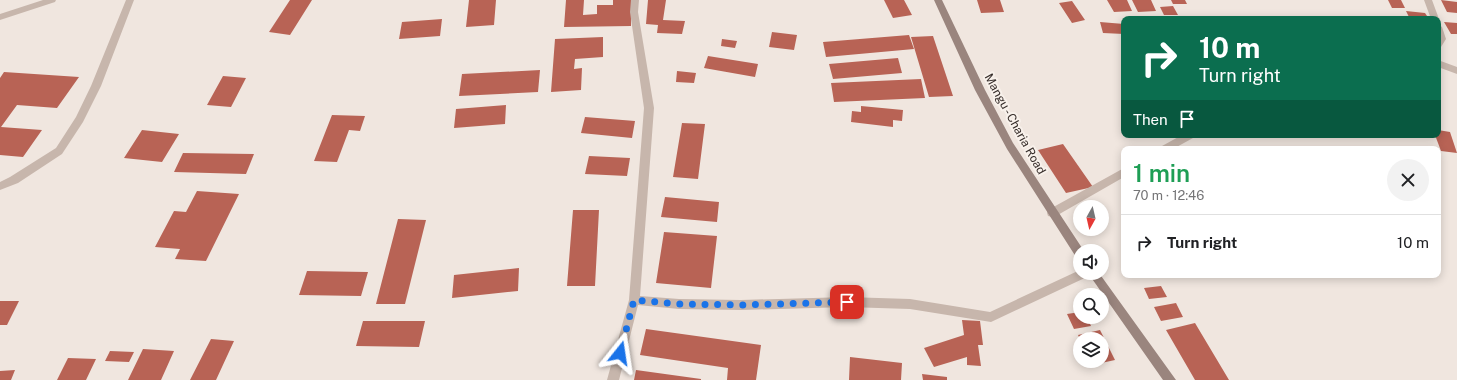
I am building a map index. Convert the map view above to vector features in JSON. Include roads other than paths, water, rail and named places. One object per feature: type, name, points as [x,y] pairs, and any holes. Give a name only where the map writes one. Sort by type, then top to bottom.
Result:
[{"type":"street","points":[[0,17],[52,0]]},
{"type":"street","points":[[0,186],[14,180],[58,151],[80,119],[96,86],[130,0]]},
{"type":"street","points":[[613,380],[634,300],[649,108],[634,12],[636,0]]},
{"type":"street","name":"Mangu - Charia Road","points":[[938,0],[980,90],[1010,146],[1073,244]]},
{"type":"street","points":[[1428,0],[1434,16]]},
{"type":"street","points":[[1441,64],[1457,71]]},
{"type":"street","points":[[1170,146],[1185,138]]},
{"type":"street","points":[[1052,213],[1121,174]]},
{"type":"street","points":[[634,300],[679,304],[742,305],[847,302],[910,304],[990,317],[1073,279]]},
{"type":"street","points":[[1098,280],[1170,380]]}]
